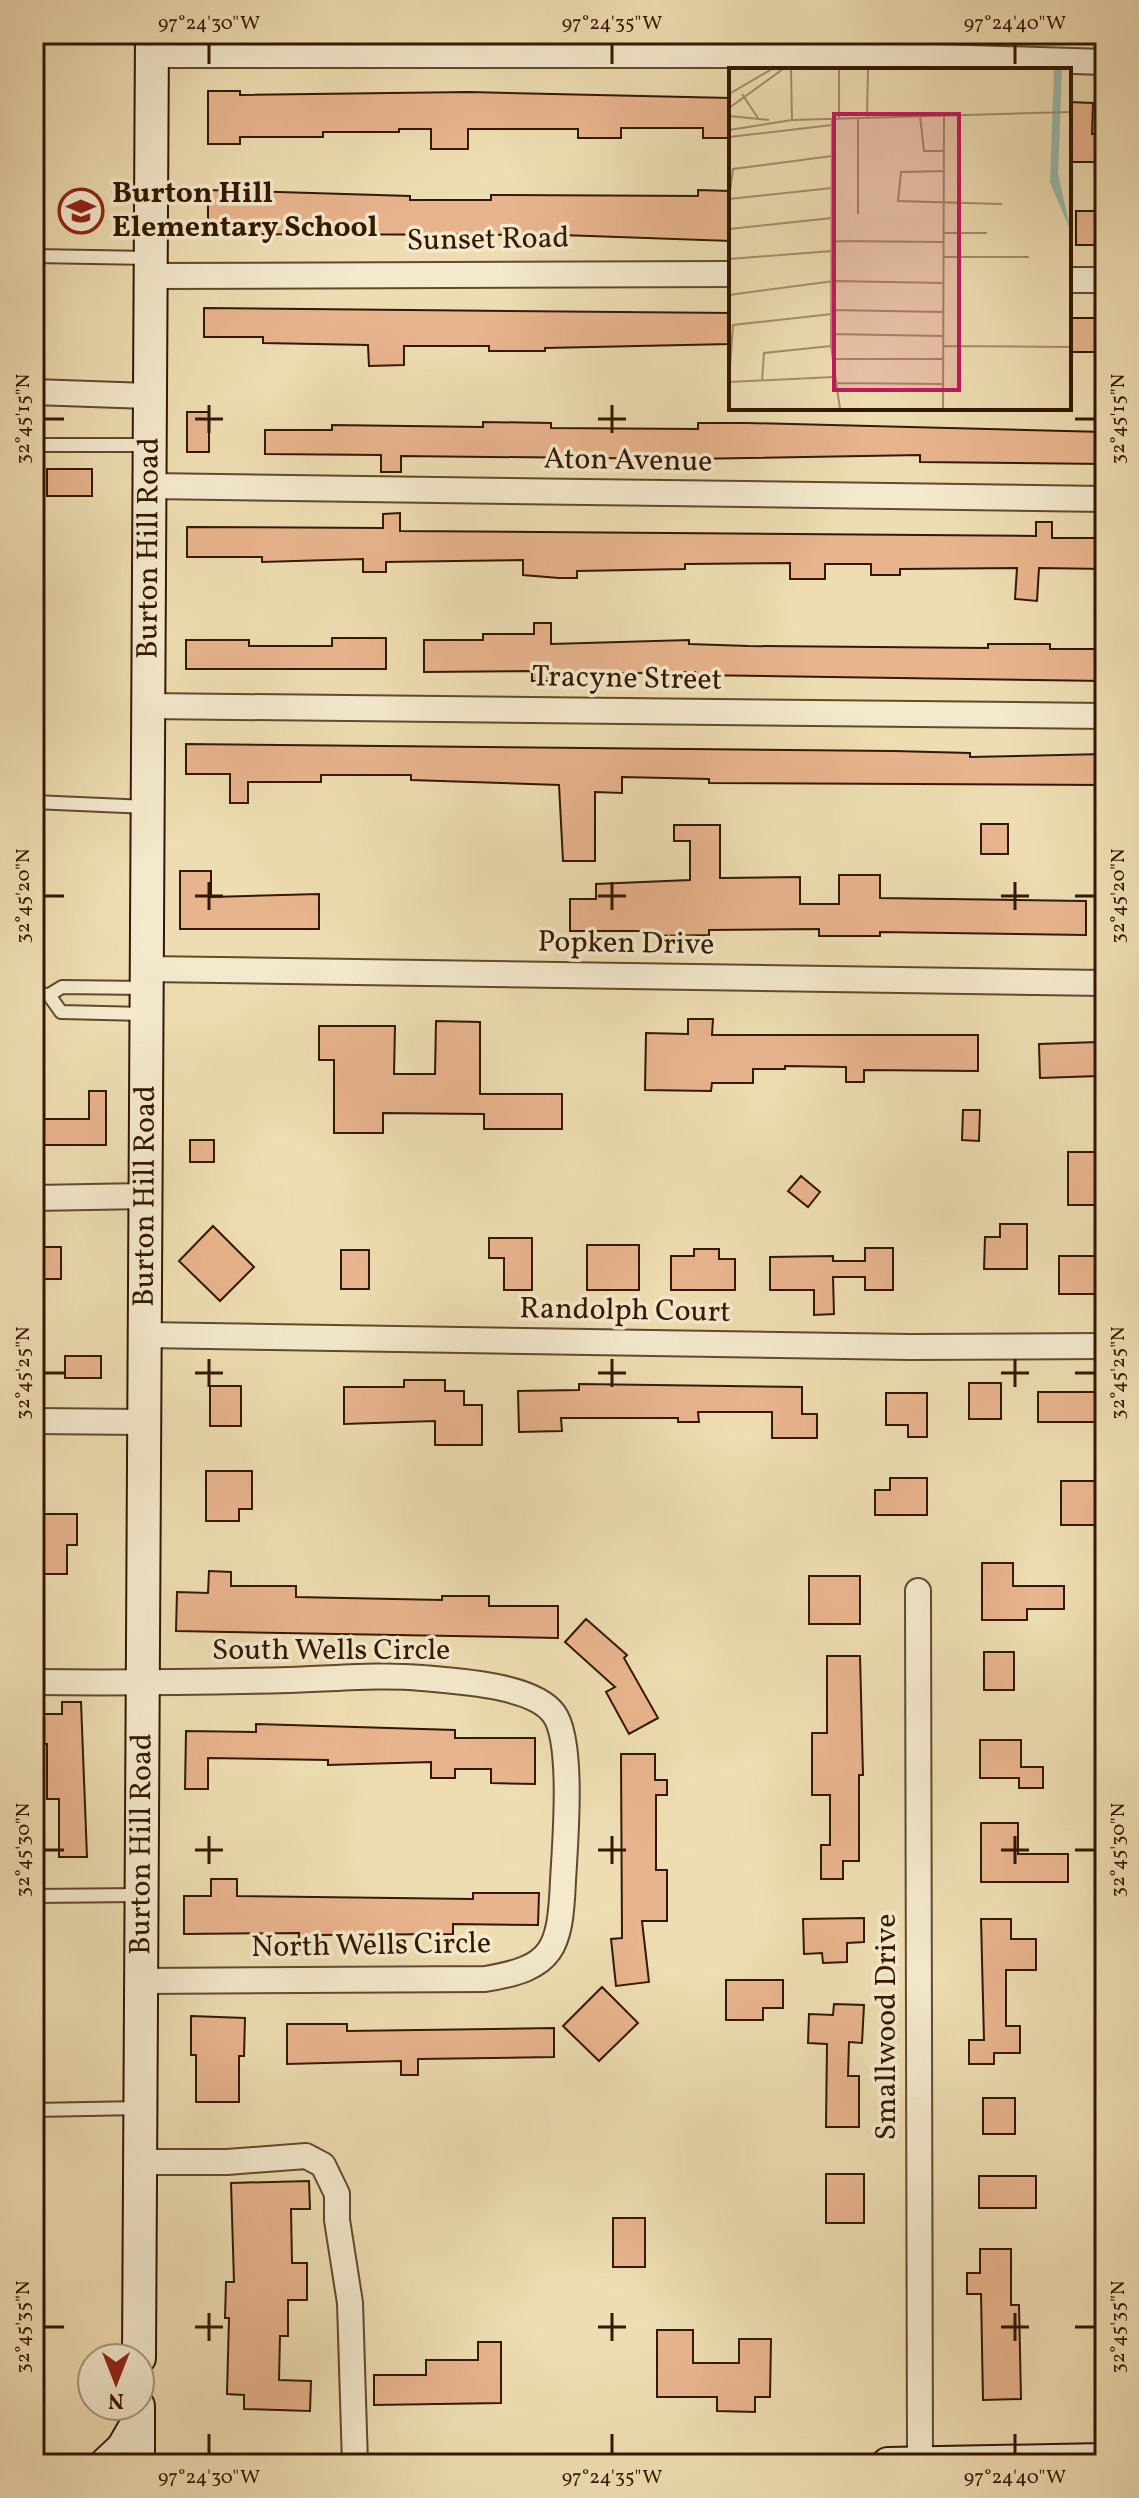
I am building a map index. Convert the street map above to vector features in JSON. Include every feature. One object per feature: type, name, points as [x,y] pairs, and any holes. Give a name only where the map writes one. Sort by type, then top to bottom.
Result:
[{"type":"street","points":[[152,45],[871,55],[1105,62]]},
{"type":"street","name":"Burton Hill Road","points":[[139,2342],[152,45]]},
{"type":"street","name":"Sunset Road","points":[[150,267],[729,274]]},
{"type":"street","points":[[1071,280],[1105,280]]},
{"type":"street","points":[[34,392],[148,396]]},
{"type":"street","name":"Aton Avenue","points":[[149,486],[1105,499]]},
{"type":"street","name":"Tracyne Street","points":[[148,706],[1105,716]]},
{"type":"street","name":"Popken Drive","points":[[147,991],[1105,983]]},
{"type":"street","points":[[34,1198],[145,1196]]},
{"type":"street","name":"Randolph Court","points":[[144,1335],[911,1347],[1105,1346]]},
{"type":"street","points":[[34,1421],[144,1422]]},
{"type":"street","name":"Smallwood Drive","points":[[918,1591],[920,2463]]},
{"type":"street","name":"South Wells Circle","points":[[34,1682],[420,1678],[519,1692]]},
{"type":"street","name":"North Wells Circle","points":[[141,1981],[485,1979],[533,1968],[556,1939],[562,1909],[566,1825],[563,1730],[552,1711],[519,1692]]},
{"type":"street","points":[[140,2162],[227,2162],[306,2156],[323,2165],[337,2194],[337,2220],[350,2303],[355,2464]]},
{"type":"street","points":[[106,2464],[123,2448],[134,2422]]},
{"type":"street","points":[[138,2422],[138,2464]]},
{"type":"street","points":[[888,2464],[1096,2462]]},
{"type":"lane","points":[[34,256],[150,267]]},
{"type":"lane","points":[[34,445],[150,445]]},
{"type":"lane","points":[[34,802],[149,808]]},
{"type":"lane","points":[[34,994],[49,995],[62,987],[147,991]]},
{"type":"lane","points":[[49,995],[61,1012],[147,991]]},
{"type":"lane","points":[[34,1896],[141,1895]]},
{"type":"lane","points":[[34,2110],[140,2108]]},
{"type":"building","points":[[208,91],[240,91],[240,95],[469,92],[729,98],[729,138],[703,138],[703,128],[621,128],[621,138],[578,138],[578,129],[468,129],[468,149],[431,149],[431,129],[399,129],[399,132],[323,132],[323,137],[240,137],[240,144],[208,144]]},
{"type":"building","points":[[1071,102],[1093,103],[1092,134],[1105,134],[1105,162],[1071,162]]},
{"type":"building","points":[[208,190],[410,196],[410,200],[491,200],[491,195],[698,196],[698,190],[729,191],[729,241],[561,235],[208,234]]},
{"type":"building","points":[[1076,211],[1105,211],[1105,245],[1076,245]]},
{"type":"building","points":[[204,308],[729,313],[729,344],[545,348],[545,351],[489,351],[489,346],[404,346],[404,365],[369,366],[368,345],[263,343],[263,337],[204,337]]},
{"type":"building","points":[[1071,318],[1105,318],[1105,352],[1071,352]]},
{"type":"building","points":[[187,412],[209,412],[209,452],[187,452]]},
{"type":"building","points":[[483,422],[551,423],[551,428],[698,429],[698,423],[748,423],[1105,432],[1105,464],[920,462],[920,455],[687,459],[401,456],[401,472],[381,472],[381,455],[265,454],[265,430],[332,430],[332,425],[483,427]]},
{"type":"building","points":[[47,469],[92,469],[92,496],[47,496]]},
{"type":"building","points":[[400,513],[400,531],[1036,536],[1036,522],[1052,522],[1052,538],[1105,538],[1105,569],[1039,568],[1037,601],[1015,599],[1017,568],[900,569],[900,575],[871,575],[871,564],[825,564],[825,579],[790,579],[790,563],[685,564],[685,569],[577,571],[577,578],[559,578],[523,575],[523,560],[386,562],[386,572],[363,572],[363,559],[262,562],[262,557],[187,557],[187,527],[383,528],[383,514]]},
{"type":"building","points":[[534,623],[551,623],[551,644],[689,640],[689,644],[749,646],[988,648],[988,644],[1050,644],[1050,649],[1105,649],[1105,681],[695,675],[695,672],[551,675],[551,681],[532,681],[532,671],[424,672],[424,640],[483,640],[483,634],[534,634]]},
{"type":"building","points":[[332,638],[386,638],[386,669],[186,669],[186,640],[249,640],[249,646],[332,646]]},
{"type":"building","points":[[186,744],[893,751],[970,753],[970,757],[1105,754],[1105,785],[709,783],[709,779],[622,777],[622,793],[595,792],[595,861],[563,861],[559,785],[411,780],[411,775],[321,775],[321,782],[248,782],[248,803],[230,803],[230,774],[186,774]]},
{"type":"building","points":[[981,824],[1008,824],[1008,854],[981,854]]},
{"type":"building","points":[[674,825],[720,825],[720,878],[800,877],[800,904],[839,904],[839,875],[880,875],[880,898],[1086,901],[1086,935],[880,932],[880,936],[819,936],[819,929],[709,930],[709,935],[645,936],[645,931],[570,931],[570,899],[596,899],[596,884],[690,880],[690,841],[674,841]]},
{"type":"building","points":[[180,871],[211,871],[211,897],[319,894],[319,929],[180,929]]},
{"type":"building","points":[[688,1019],[713,1019],[712,1035],[978,1035],[978,1071],[864,1070],[864,1082],[846,1082],[846,1067],[785,1066],[785,1069],[753,1069],[753,1083],[712,1083],[711,1091],[645,1090],[646,1033],[688,1034]]},
{"type":"building","points":[[436,1021],[480,1022],[480,1094],[562,1094],[562,1129],[484,1129],[484,1114],[383,1113],[383,1133],[334,1133],[334,1060],[319,1060],[319,1026],[395,1026],[394,1074],[435,1074]]},
{"type":"building","points":[[1098,1042],[1099,1076],[1040,1078],[1039,1044]]},
{"type":"building","points":[[89,1091],[106,1091],[106,1145],[34,1145],[34,1119],[89,1119]]},
{"type":"building","points":[[963,1110],[980,1110],[979,1141],[962,1140]]},
{"type":"building","points":[[190,1140],[214,1140],[214,1162],[190,1162]]},
{"type":"building","points":[[1068,1152],[1100,1152],[1100,1205],[1068,1205]]},
{"type":"building","points":[[801,1176],[820,1192],[808,1207],[788,1191]]},
{"type":"building","points":[[1000,1224],[1027,1224],[1027,1269],[984,1269],[985,1237],[1000,1237]]},
{"type":"building","points":[[213,1226],[254,1267],[220,1301],[179,1261]]},
{"type":"building","points":[[489,1238],[532,1238],[532,1290],[504,1290],[504,1258],[489,1258]]},
{"type":"building","points":[[587,1245],[639,1245],[639,1290],[587,1290]]},
{"type":"building","points":[[34,1247],[61,1247],[61,1279],[34,1279]]},
{"type":"building","points":[[865,1248],[893,1248],[893,1290],[865,1290],[865,1277],[833,1277],[834,1314],[814,1315],[814,1290],[770,1290],[770,1257],[833,1256],[833,1261],[865,1261]]},
{"type":"building","points":[[694,1249],[719,1249],[719,1259],[735,1259],[735,1290],[671,1290],[671,1256],[694,1256]]},
{"type":"building","points":[[341,1250],[369,1250],[369,1289],[341,1289]]},
{"type":"building","points":[[1059,1256],[1098,1256],[1098,1294],[1059,1294]]},
{"type":"building","points":[[65,1356],[101,1356],[101,1378],[65,1378]]},
{"type":"building","points":[[404,1380],[445,1380],[445,1391],[464,1391],[464,1405],[482,1405],[482,1445],[435,1445],[435,1421],[344,1424],[344,1387],[404,1387]]},
{"type":"building","points":[[969,1383],[1001,1383],[1001,1419],[969,1419]]},
{"type":"building","points":[[579,1384],[802,1387],[802,1414],[817,1414],[817,1438],[772,1438],[772,1412],[698,1412],[699,1422],[678,1422],[678,1418],[561,1418],[562,1431],[519,1432],[518,1391],[579,1390]]},
{"type":"building","points":[[210,1386],[241,1386],[241,1426],[210,1426]]},
{"type":"building","points":[[1038,1392],[1105,1392],[1105,1422],[1038,1422]]},
{"type":"building","points":[[886,1393],[927,1393],[927,1437],[908,1437],[908,1425],[886,1425]]},
{"type":"building","points":[[206,1471],[252,1471],[252,1509],[239,1509],[239,1521],[206,1521]]},
{"type":"building","points":[[890,1478],[927,1478],[927,1515],[875,1515],[875,1490],[890,1490]]},
{"type":"building","points":[[1061,1481],[1102,1481],[1102,1525],[1061,1525]]},
{"type":"building","points":[[34,1514],[77,1514],[77,1545],[67,1545],[67,1574],[34,1574]]},
{"type":"building","points":[[982,1563],[1013,1563],[1013,1586],[1064,1586],[1064,1609],[1027,1609],[1027,1620],[982,1620]]},
{"type":"building","points":[[209,1571],[231,1572],[231,1586],[296,1586],[296,1597],[442,1600],[442,1596],[489,1596],[489,1606],[558,1606],[558,1638],[176,1631],[177,1592],[208,1593]]},
{"type":"building","points":[[809,1576],[860,1576],[860,1624],[809,1624]]},
{"type":"building","points":[[586,1619],[627,1655],[624,1658],[658,1718],[629,1734],[606,1692],[615,1687],[565,1642]]},
{"type":"building","points":[[984,1652],[1014,1652],[1014,1690],[984,1690]]},
{"type":"building","points":[[827,1656],[860,1656],[863,1775],[859,1775],[859,1861],[843,1861],[843,1879],[821,1879],[821,1845],[830,1845],[830,1795],[812,1795],[812,1733],[827,1733]]},
{"type":"building","points":[[62,1702],[81,1702],[87,1857],[59,1857],[59,1799],[47,1799],[47,1744],[43,1744],[43,1714],[62,1714]]},
{"type":"building","points":[[256,1724],[455,1730],[455,1738],[535,1738],[535,1784],[491,1783],[491,1769],[455,1769],[455,1778],[431,1778],[431,1762],[328,1765],[328,1760],[208,1758],[208,1789],[185,1789],[186,1731],[256,1732]]},
{"type":"building","points":[[980,1740],[1021,1740],[1021,1767],[1043,1767],[1043,1788],[1019,1788],[1019,1778],[980,1778]]},
{"type":"building","points":[[621,1754],[655,1754],[655,1780],[667,1780],[667,1795],[656,1795],[656,1870],[667,1870],[667,1921],[642,1921],[649,1982],[616,1986],[611,1939],[622,1938]]},
{"type":"building","points":[[981,1823],[1018,1823],[1018,1854],[1068,1854],[1068,1882],[981,1882]]},
{"type":"building","points":[[211,1879],[237,1879],[237,1896],[473,1899],[473,1893],[539,1893],[538,1925],[453,1924],[453,1934],[317,1935],[317,1955],[298,1955],[299,1933],[184,1934],[184,1896],[211,1896]]},
{"type":"building","points":[[864,1918],[864,1942],[847,1943],[847,1962],[823,1963],[822,1953],[804,1954],[803,1919]]},
{"type":"building","points":[[981,1919],[1011,1919],[1011,1939],[1036,1939],[1036,1970],[1006,1970],[1006,2026],[1020,2026],[1020,2053],[994,2053],[994,2064],[969,2064],[969,2040],[984,2040]]},
{"type":"building","points":[[726,1980],[783,1980],[783,2008],[763,2008],[763,2020],[726,2020]]},
{"type":"building","points":[[602,1987],[638,2023],[599,2061],[563,2026]]},
{"type":"building","points":[[834,2004],[864,2005],[862,2043],[849,2042],[848,2076],[859,2076],[859,2127],[826,2127],[827,2044],[808,2043],[809,2014],[833,2015]]},
{"type":"building","points":[[191,2016],[245,2018],[244,2056],[239,2056],[239,2102],[196,2102],[196,2055],[191,2055]]},
{"type":"building","points":[[287,2024],[347,2024],[347,2031],[554,2028],[554,2057],[418,2059],[418,2075],[401,2075],[401,2061],[287,2064]]},
{"type":"building","points":[[983,2098],[1015,2098],[1015,2134],[983,2134]]},
{"type":"building","points":[[826,2174],[864,2174],[864,2223],[826,2223]]},
{"type":"building","points":[[979,2176],[1036,2176],[1036,2208],[979,2208]]},
{"type":"building","points":[[309,2181],[310,2209],[291,2209],[292,2263],[307,2263],[307,2300],[288,2300],[288,2336],[280,2336],[279,2380],[311,2381],[310,2411],[244,2409],[244,2395],[227,2394],[229,2318],[225,2318],[226,2282],[234,2282],[231,2183]]},
{"type":"building","points":[[613,2218],[645,2218],[645,2267],[613,2267]]},
{"type":"building","points":[[980,2249],[1011,2249],[1011,2305],[1019,2305],[1021,2399],[983,2400],[981,2294],[967,2294],[967,2273],[980,2273]]},
{"type":"building","points":[[657,2330],[693,2330],[693,2363],[739,2363],[739,2339],[771,2339],[770,2397],[755,2397],[755,2412],[717,2411],[717,2397],[657,2397]]},
{"type":"building","points":[[478,2342],[501,2342],[501,2403],[374,2405],[374,2375],[426,2375],[426,2360],[478,2360]]},
{"type":"place","name":"Burton Hill Elementary School","points":[[81,211]]}]
